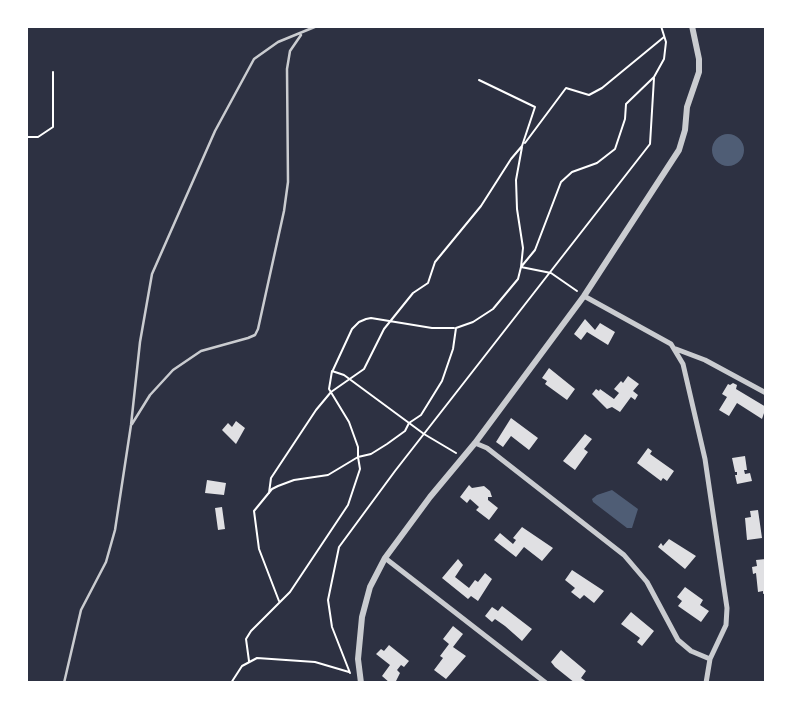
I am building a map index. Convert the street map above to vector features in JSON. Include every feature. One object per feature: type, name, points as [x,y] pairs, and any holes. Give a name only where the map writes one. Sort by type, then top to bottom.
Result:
[{"type":"street","points":[[361,683],[358,659],[362,617],[370,587],[386,558],[584,296],[683,141],[687,107],[698,78],[699,66],[692,26]]},
{"type":"street","points":[[584,296],[663,339],[676,349],[747,380],[766,393]]},
{"type":"street","points":[[676,349],[683,364],[705,459],[727,608],[726,625],[710,659],[706,683]]},
{"type":"street","points":[[475,443],[487,448],[624,555],[647,582],[678,640],[691,651],[710,659]]},
{"type":"street","points":[[386,558],[547,683]]},
{"type":"lane","points":[[64,683],[81,610],[106,562],[115,530],[140,342],[150,286],[162,248],[215,131],[254,59],[262,51],[317,26]]},
{"type":"lane","points":[[131,425],[155,388],[173,370],[201,351],[248,338],[258,329],[288,182],[287,68],[290,51],[303,32]]},
{"type":"path","points":[[521,267],[535,250],[561,182],[572,172],[597,163],[615,149],[623,126],[626,104],[654,77],[664,59],[666,49],[661,26]]},
{"type":"path","points":[[269,493],[271,478],[316,410],[348,378],[364,369],[376,342],[413,293],[428,283],[435,262],[481,206],[511,159],[566,88],[589,95],[602,88],[664,36]]},
{"type":"path","points":[[26,137],[38,138],[53,127],[53,72]]},
{"type":"path","points":[[350,673],[332,627],[328,600],[339,547],[650,145],[654,77]]},
{"type":"path","points":[[249,661],[246,639],[290,592],[348,505],[360,469],[358,447],[349,422],[329,385],[332,371],[348,336],[359,322],[372,318],[432,328],[456,328],[473,322],[493,309],[518,279],[522,237],[516,180],[522,146],[535,107],[479,80]]},
{"type":"path","points":[[521,267],[551,273],[584,296]]},
{"type":"path","points":[[279,603],[260,549],[254,511],[278,486],[294,480],[328,475],[358,457],[371,454],[405,431],[409,423],[421,415],[442,381],[453,349],[456,328]]},
{"type":"path","points":[[332,371],[348,378],[424,434],[463,457]]},
{"type":"path","points":[[231,683],[237,670],[249,661],[264,658],[299,659],[359,674]]},
{"type":"water","points":[[728,134],[739,139],[744,150],[739,161],[728,166],[717,161],[712,150],[717,139]]},
{"type":"water","points":[[612,490],[638,509],[632,528],[627,528],[593,502],[592,499],[597,495]]},
{"type":"building","points":[[585,319],[595,330],[600,323],[615,332],[608,345],[587,332],[581,340],[574,334]]},
{"type":"building","points":[[549,368],[575,389],[567,400],[545,384],[547,381],[542,378]]},
{"type":"building","points":[[628,376],[639,384],[633,391],[638,395],[635,400],[631,397],[620,412],[612,407],[607,409],[592,394],[596,389],[600,389],[614,399],[619,393],[614,389]]},
{"type":"building","points":[[728,384],[737,385],[736,389],[766,407],[762,419],[737,403],[729,416],[719,410],[727,397],[722,394]]},
{"type":"building","points":[[511,418],[538,438],[529,450],[511,436],[503,447],[496,442]]},
{"type":"building","points":[[236,421],[245,428],[236,444],[222,430],[228,423],[232,427]]},
{"type":"building","points":[[585,434],[592,439],[584,449],[588,452],[575,470],[563,461]]},
{"type":"building","points":[[648,448],[652,451],[650,454],[674,471],[667,481],[663,478],[661,481],[637,463]]},
{"type":"building","points":[[745,456],[745,474],[750,473],[752,481],[737,484],[737,472],[732,458]]},
{"type":"building","points":[[207,480],[226,483],[224,495],[205,493]]},
{"type":"building","points":[[469,485],[472,488],[484,486],[490,491],[492,497],[488,497],[488,500],[498,508],[489,520],[476,510],[479,507],[470,499],[467,503],[460,497]]},
{"type":"building","points":[[222,507],[225,529],[218,530],[215,508]]},
{"type":"building","points":[[758,510],[762,538],[747,540],[745,518],[751,517],[750,511]]},
{"type":"building","points":[[522,527],[553,548],[542,561],[524,547],[516,557],[494,540],[500,533],[513,544],[516,540],[513,538]]},
{"type":"building","points":[[669,539],[696,556],[685,569],[658,547],[661,543],[663,546]]},
{"type":"building","points":[[458,559],[463,565],[455,577],[469,588],[485,573],[492,579],[478,601],[471,596],[468,599],[442,578]]},
{"type":"building","points":[[766,559],[766,593],[763,594],[763,591],[758,592],[756,573],[753,574],[752,567],[757,566],[756,560]]},
{"type":"building","points":[[572,570],[604,591],[594,603],[584,595],[580,599],[571,592],[575,588],[565,580]]},
{"type":"building","points":[[685,587],[703,600],[700,605],[709,611],[701,622],[678,606],[682,601],[677,597]]},
{"type":"building","points":[[502,606],[532,629],[522,641],[495,619],[492,622],[485,616],[492,607],[498,611]]},
{"type":"building","points":[[631,612],[654,631],[642,646],[637,642],[640,638],[621,624]]},
{"type":"building","points":[[453,626],[463,634],[453,647],[466,656],[446,679],[434,670],[449,644],[443,639]]},
{"type":"building","points":[[389,645],[409,661],[397,670],[400,673],[395,683],[390,683],[382,676],[390,665],[376,654]]},
{"type":"building","points":[[561,650],[586,671],[581,678],[588,683],[575,683],[555,667],[551,662]]}]
